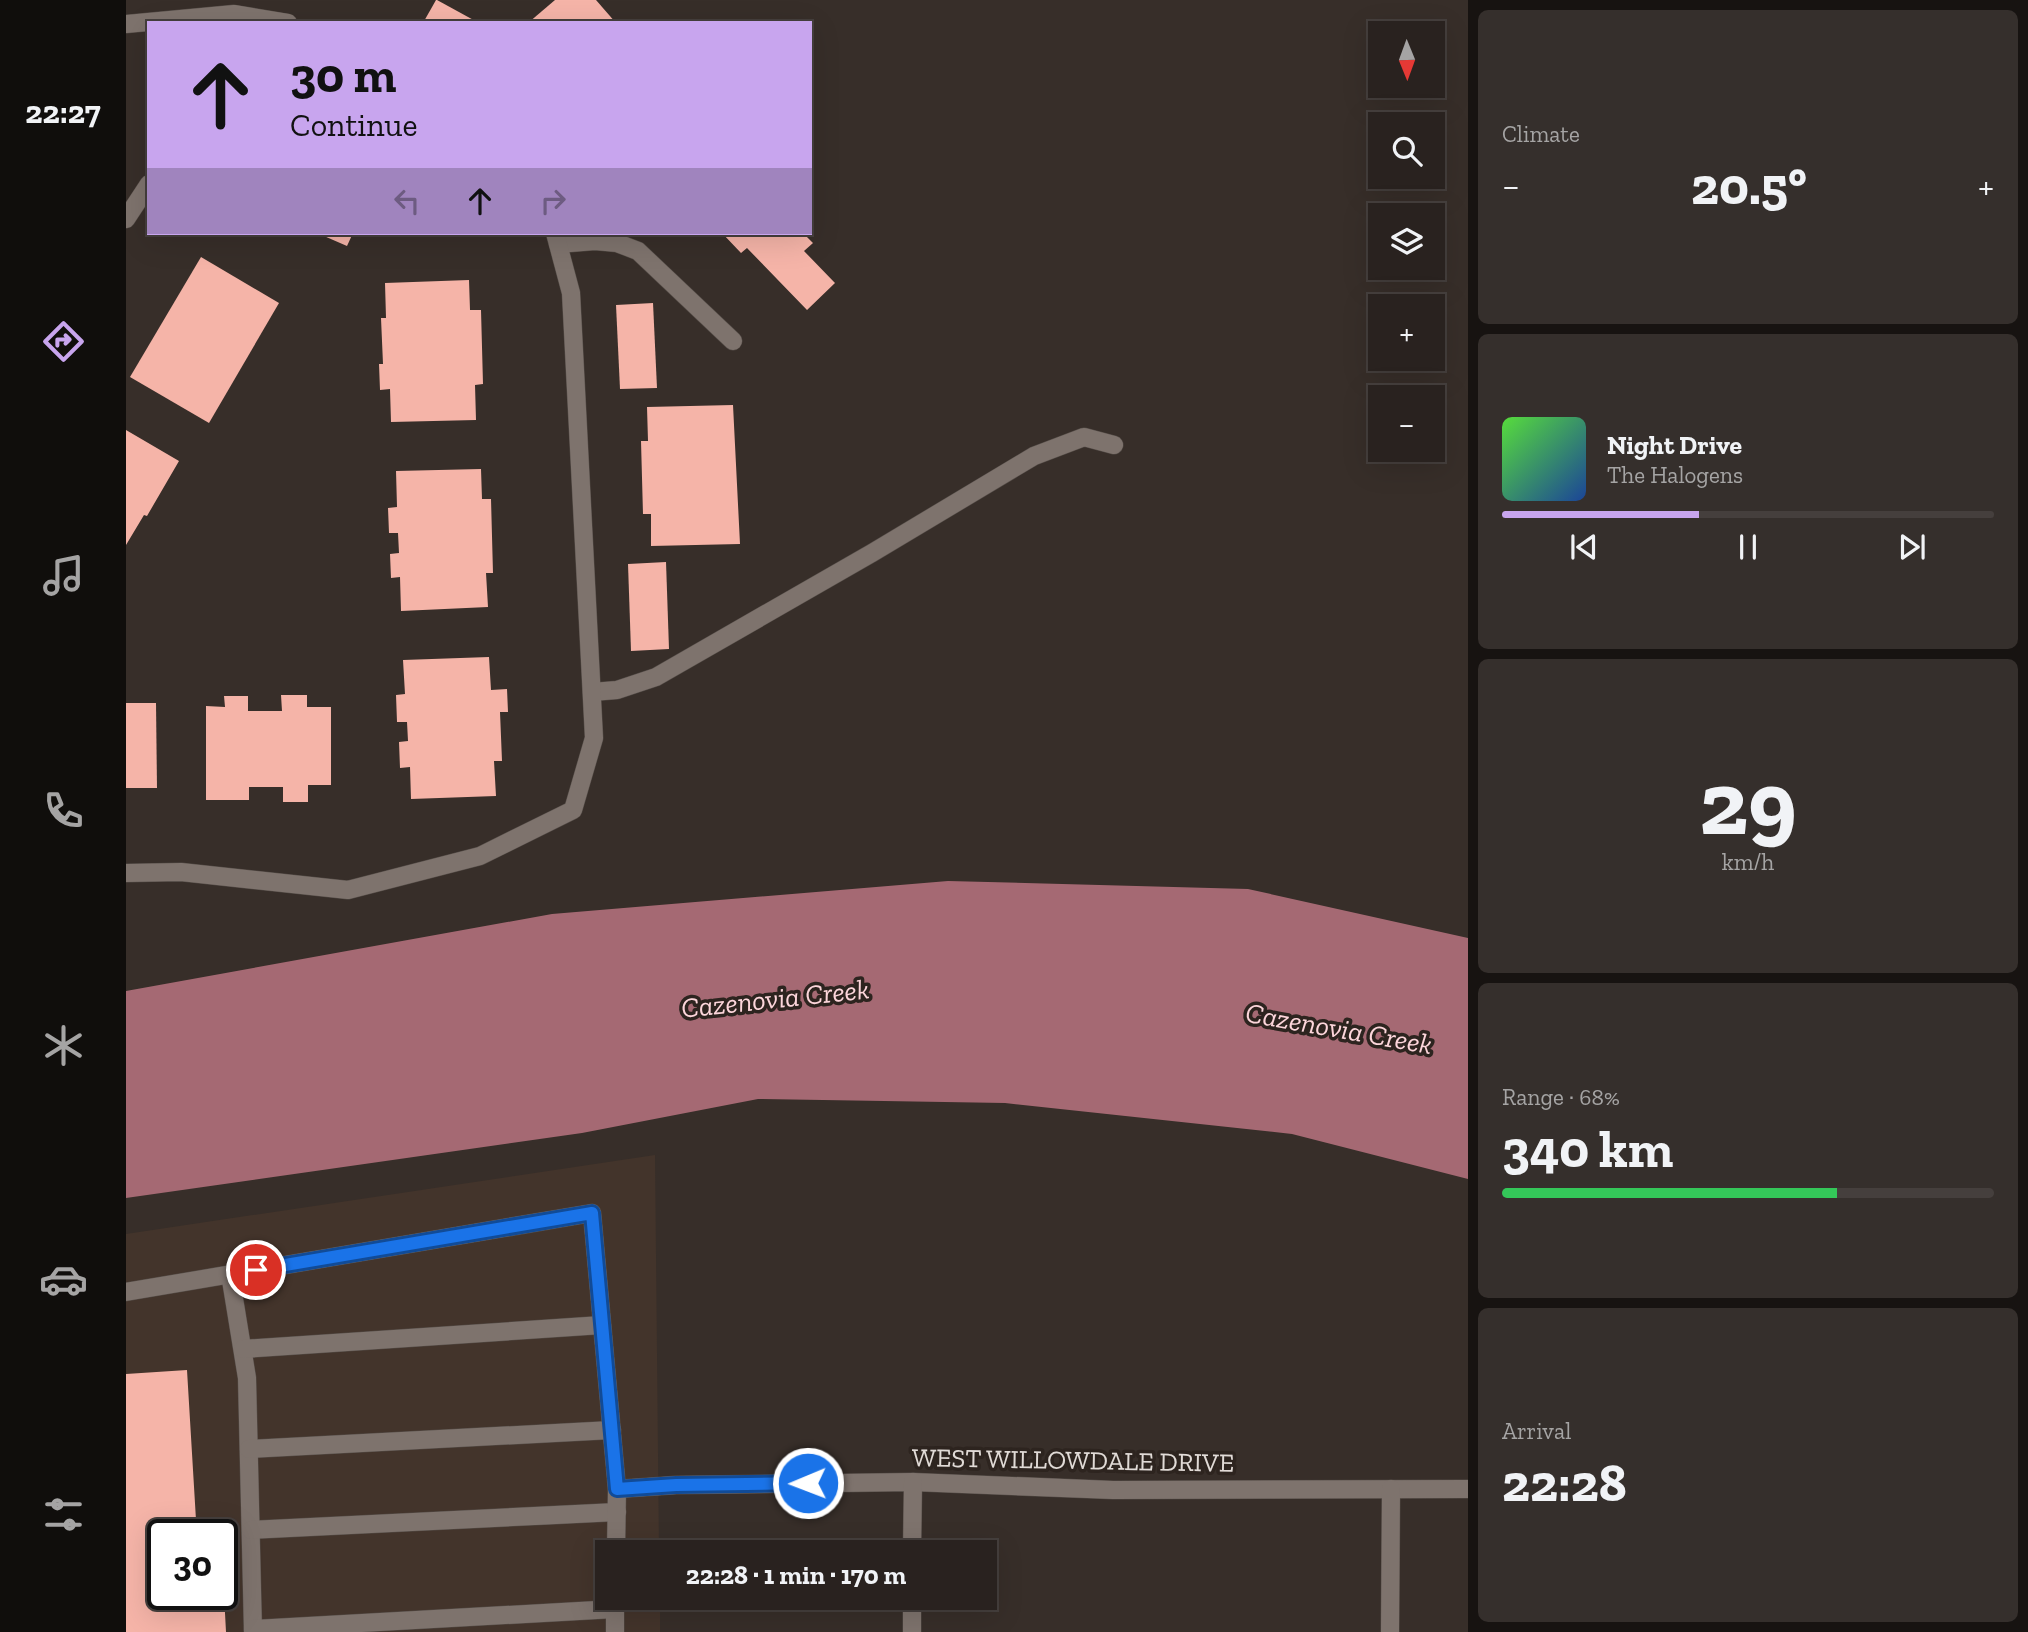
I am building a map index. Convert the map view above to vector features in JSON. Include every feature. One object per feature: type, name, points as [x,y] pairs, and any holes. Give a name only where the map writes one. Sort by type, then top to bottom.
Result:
[{"type":"street","points":[[183,21],[234,14],[276,21]]},
{"type":"street","points":[[126,24],[147,23]]},
{"type":"street","points":[[126,219],[147,187]]},
{"type":"street","points":[[126,873],[181,873],[348,890],[480,856],[573,810],[594,738],[572,293],[557,239],[617,243],[638,251],[733,341]]},
{"type":"street","points":[[592,692],[617,690],[656,677],[1034,456],[1084,437],[1114,445]]},
{"type":"street","points":[[126,1292],[592,1213],[617,1489],[616,1540]]},
{"type":"street","points":[[230,1274],[247,1378],[253,1630],[595,1604]]},
{"type":"street","points":[[243,1349],[602,1325]]},
{"type":"street","points":[[249,1450],[612,1430]]},
{"type":"street","points":[[912,1540],[913,1482]]},
{"type":"street","name":"WEST WILLOWDALE DRIVE","points":[[617,1489],[676,1485],[913,1482],[1113,1490],[1468,1489]]},
{"type":"street","points":[[1390,1632],[1391,1489]]},
{"type":"street","points":[[251,1530],[617,1512]]},
{"type":"street","points":[[615,1610],[615,1632]]},
{"type":"street","points":[[912,1610],[912,1632]]},
{"type":"shaded area","points":[[655,1155],[659,1540],[595,1540],[595,1610],[660,1610],[660,1632],[126,1632],[126,1234]]},
{"type":"water","name":"Cazenovia Creek","points":[[948,881],[1248,889],[1468,938],[1468,1179],[1292,1134],[1005,1103],[758,1099],[582,1133],[126,1198],[126,991],[552,914]]},
{"type":"building","points":[[437,0],[475,21],[424,21]]},
{"type":"building","points":[[555,0],[596,0],[614,21],[530,21]]},
{"type":"building","points":[[322,235],[352,235],[347,246]]},
{"type":"building","points":[[724,235],[805,235],[813,243],[804,251],[835,283],[807,310],[747,248],[741,253]]},
{"type":"building","points":[[201,257],[279,303],[209,423],[130,377]]},
{"type":"building","points":[[469,280],[470,310],[481,310],[483,384],[475,385],[476,420],[391,422],[390,389],[380,390],[379,364],[383,364],[381,318],[386,318],[385,283]]},
{"type":"building","points":[[653,303],[657,388],[620,389],[616,305]]},
{"type":"building","points":[[733,405],[740,544],[651,546],[651,514],[643,514],[641,441],[648,441],[647,407]]},
{"type":"building","points":[[126,430],[179,461],[147,516],[144,515],[126,545]]},
{"type":"building","points":[[481,469],[482,499],[491,499],[493,573],[486,573],[488,607],[401,611],[400,577],[391,578],[390,554],[399,553],[398,533],[389,533],[388,508],[397,507],[396,471]]},
{"type":"building","points":[[666,562],[669,649],[631,651],[628,564]]},
{"type":"building","points":[[489,657],[491,690],[507,689],[508,712],[500,712],[502,761],[494,761],[496,796],[411,799],[410,767],[400,768],[399,742],[408,741],[407,722],[397,722],[396,695],[405,694],[403,660]]},
{"type":"building","points":[[281,695],[307,695],[307,707],[331,707],[331,785],[308,785],[308,802],[283,802],[283,787],[249,787],[249,800],[206,800],[206,706],[225,707],[224,696],[248,696],[248,711],[282,711]]},
{"type":"building","points":[[126,703],[156,703],[157,788],[126,788]]},
{"type":"building","points":[[187,1370],[196,1519],[147,1519],[147,1610],[225,1610],[226,1632],[126,1632],[126,1374]]},
{"type":"route","points":[[256,1270],[592,1213],[617,1489],[676,1485],[808,1483]]}]
